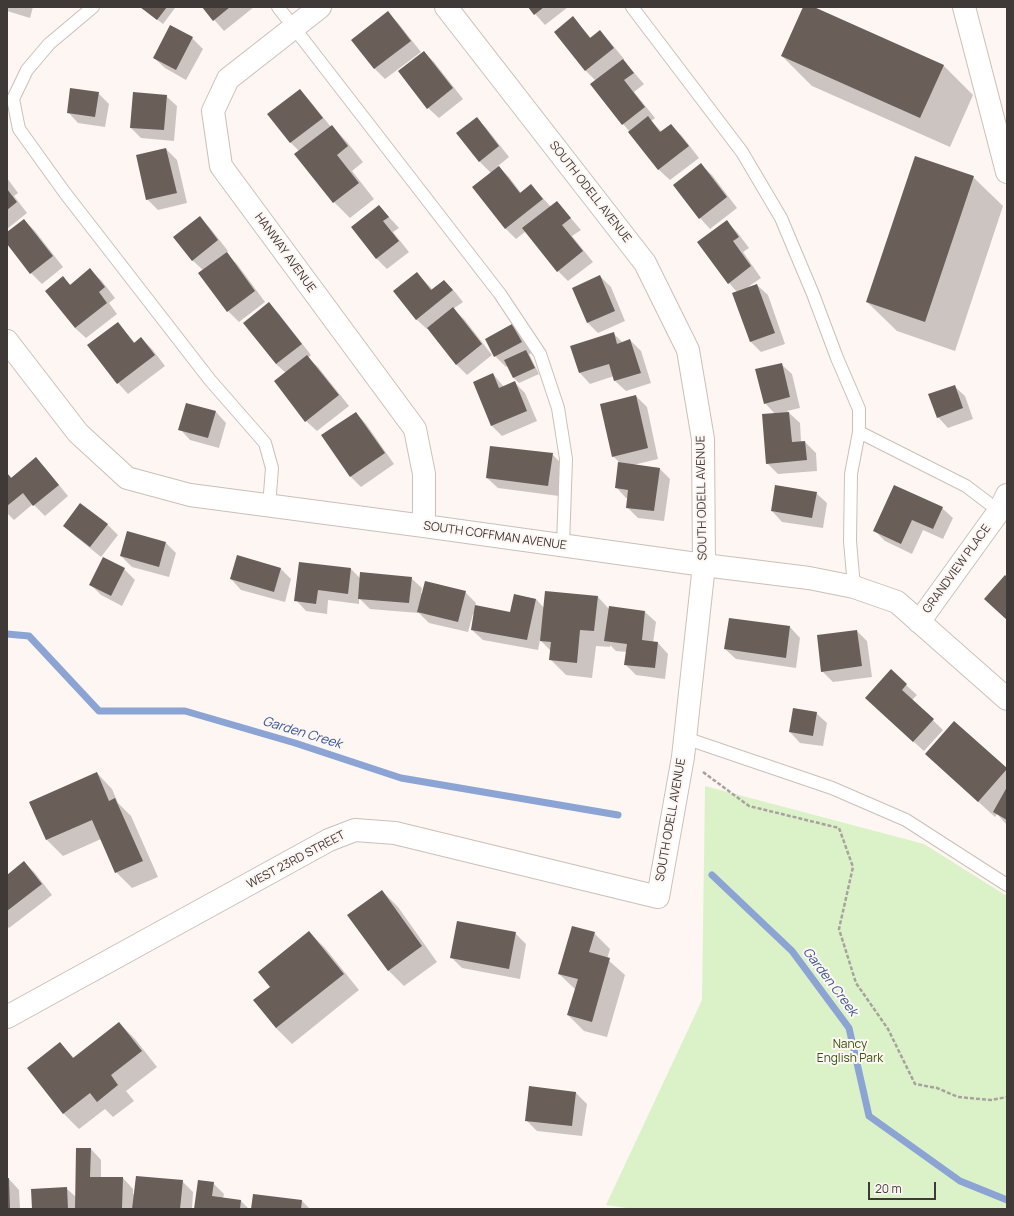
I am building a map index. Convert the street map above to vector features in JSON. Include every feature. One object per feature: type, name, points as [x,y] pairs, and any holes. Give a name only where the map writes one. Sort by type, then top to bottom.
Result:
[{"type":"street","name":"HANWAY AVENUE","points":[[320,7],[228,79],[213,112],[221,166],[415,429],[424,474],[424,526]]},
{"type":"street","name":"SOUTH ODELL AVENUE","points":[[446,7],[645,263],[688,350],[703,439],[704,565],[684,748],[658,897]]},
{"type":"street","points":[[964,7],[1007,172]]},
{"type":"street","name":"SOUTH COFFMAN AVENUE","points":[[7,341],[78,433],[127,478],[190,495],[809,578],[854,587],[897,602],[1007,699]]},
{"type":"street","name":"GRANDVIEW PLACE","points":[[919,622],[1004,508]]},
{"type":"street","name":"WEST 23RD STREET","points":[[7,1016],[329,840],[355,830],[395,833],[658,897]]},
{"type":"lane","points":[[93,7],[49,44],[27,70],[13,99],[19,129],[65,193],[210,380],[265,443],[272,468],[269,506]]},
{"type":"lane","points":[[278,7],[500,294],[540,354],[558,408],[566,459],[563,545]]},
{"type":"lane","points":[[632,7],[742,152],[781,218],[813,294],[858,410],[859,432],[851,474],[850,540],[854,587]]},
{"type":"lane","points":[[859,432],[966,486],[1004,508]]},
{"type":"lane","points":[[684,748],[832,788],[906,820],[1007,885]]},
{"type":"path","points":[[684,748],[749,806],[839,828],[853,867],[839,929],[856,983],[888,1029],[915,1084],[937,1088],[958,1096],[991,1100],[1007,1097]]},
{"type":"green space","name":"Nancy English Park","points":[[705,786],[924,844],[1007,896],[1007,1209],[634,1209],[606,1205],[702,1000]]},
{"type":"building","points":[[140,7],[167,7],[157,20]]},
{"type":"building","points":[[202,7],[230,7],[213,21]]},
{"type":"building","points":[[528,7],[544,7],[534,15]]},
{"type":"building","points":[[803,7],[814,7],[944,65],[920,118],[781,56]]},
{"type":"building","points":[[388,11],[411,41],[374,69],[351,40]]},
{"type":"building","points":[[573,16],[590,38],[600,30],[614,48],[585,71],[554,32]]},
{"type":"building","points":[[170,25],[193,37],[176,70],[153,58]]},
{"type":"building","points":[[424,51],[453,88],[427,109],[398,71]]},
{"type":"building","points":[[623,59],[634,73],[624,80],[645,107],[622,125],[590,84]]},
{"type":"building","points":[[70,88],[99,92],[95,117],[67,113]]},
{"type":"building","points":[[300,89],[323,118],[290,143],[267,114]]},
{"type":"building","points":[[133,92],[167,95],[164,130],[130,128]]},
{"type":"building","points":[[648,116],[660,132],[671,124],[689,146],[658,170],[628,132]]},
{"type":"building","points":[[477,117],[499,146],[479,162],[456,133]]},
{"type":"building","points":[[332,125],[348,146],[337,155],[359,183],[333,203],[294,154]]},
{"type":"building","points":[[166,148],[177,193],[146,200],[136,155]]},
{"type":"building","points":[[915,156],[974,176],[925,322],[866,302]]},
{"type":"building","points":[[701,163],[727,197],[699,219],[673,185]]},
{"type":"building","points":[[499,166],[520,193],[531,184],[543,199],[505,229],[472,187]]},
{"type":"building","points":[[7,189],[17,202],[7,210]]},
{"type":"building","points":[[557,201],[571,218],[562,225],[583,251],[557,272],[522,228]]},
{"type":"building","points":[[379,205],[389,217],[383,221],[399,241],[376,259],[351,227]]},
{"type":"building","points":[[200,216],[218,240],[192,261],[173,237]]},
{"type":"building","points":[[24,219],[53,256],[30,274],[7,244],[7,232]]},
{"type":"building","points":[[727,220],[739,237],[733,241],[751,266],[728,284],[697,242]]},
{"type":"building","points":[[227,252],[255,291],[227,312],[198,273]]},
{"type":"building","points":[[90,268],[105,287],[99,292],[107,303],[75,328],[45,291],[63,276],[70,285]]},
{"type":"building","points":[[417,272],[431,290],[444,280],[453,290],[416,320],[393,291]]},
{"type":"building","points":[[600,275],[615,311],[587,323],[572,288]]},
{"type":"building","points":[[757,284],[775,333],[750,342],[732,293]]},
{"type":"building","points":[[269,302],[302,344],[276,364],[243,323]]},
{"type":"building","points":[[453,307],[482,344],[456,365],[427,328]]},
{"type":"building","points":[[118,322],[134,343],[141,337],[155,355],[117,384],[87,345]]},
{"type":"building","points":[[512,324],[522,342],[494,357],[485,339]]},
{"type":"building","points":[[614,332],[617,344],[630,339],[641,373],[614,381],[609,364],[579,373],[570,346]]},
{"type":"building","points":[[526,350],[535,368],[513,378],[504,360]]},
{"type":"building","points":[[307,355],[339,395],[305,422],[274,381]]},
{"type":"building","points":[[782,363],[790,397],[764,404],[755,369]]},
{"type":"building","points":[[493,373],[499,388],[515,381],[527,411],[491,426],[473,382]]},
{"type":"building","points":[[955,385],[963,408],[937,418],[928,394]]},
{"type":"building","points":[[636,395],[648,448],[612,457],[600,404]]},
{"type":"building","points":[[186,403],[216,411],[208,438],[178,430]]},
{"type":"building","points":[[356,412],[385,453],[350,477],[321,435]]},
{"type":"building","points":[[789,412],[792,442],[805,441],[807,460],[766,464],[762,414]]},
{"type":"building","points":[[490,446],[553,453],[548,486],[486,478]]},
{"type":"building","points":[[36,457],[59,485],[33,506],[23,493],[7,506],[7,473],[11,478]]},
{"type":"building","points":[[618,462],[660,468],[654,511],[626,508],[628,490],[615,488]]},
{"type":"building","points":[[775,485],[817,492],[812,518],[771,511]]},
{"type":"building","points":[[894,485],[943,507],[933,529],[912,520],[901,544],[873,531]]},
{"type":"building","points":[[80,503],[108,524],[90,547],[63,526]]},
{"type":"building","points":[[127,531],[166,542],[159,567],[120,556]]},
{"type":"building","points":[[237,555],[281,568],[274,592],[230,579]]},
{"type":"building","points":[[103,557],[125,568],[111,596],[89,585]]},
{"type":"building","points":[[299,562],[351,568],[348,594],[318,590],[316,604],[294,601]]},
{"type":"building","points":[[360,572],[412,577],[409,603],[358,599]]},
{"type":"building","points":[[1005,575],[1007,577],[1007,620],[984,599]]},
{"type":"building","points":[[425,581],[466,591],[458,622],[417,612]]},
{"type":"building","points":[[545,591],[598,596],[594,631],[580,630],[577,663],[549,660],[551,642],[540,641]]},
{"type":"building","points":[[514,594],[536,599],[527,640],[471,630],[475,605],[510,612]]},
{"type":"building","points":[[609,606],[645,611],[642,640],[658,642],[655,668],[624,665],[627,644],[604,641]]},
{"type":"building","points":[[729,618],[790,626],[786,658],[724,649]]},
{"type":"building","points":[[857,630],[862,666],[821,672],[817,635]]},
{"type":"building","points":[[891,669],[907,684],[902,690],[934,719],[913,742],[865,698]]},
{"type":"building","points":[[793,708],[817,712],[813,736],[789,732]]},
{"type":"building","points":[[954,721],[1007,768],[978,802],[925,754]]},
{"type":"building","points":[[97,772],[109,801],[115,798],[143,861],[115,873],[92,820],[46,840],[29,802]]},
{"type":"building","points":[[1007,787],[1007,820],[993,812]]},
{"type":"building","points":[[24,861],[42,884],[7,911],[7,875]]},
{"type":"building","points":[[382,890],[422,946],[388,971],[347,915]]},
{"type":"building","points":[[457,921],[516,932],[509,969],[450,958]]},
{"type":"building","points":[[572,926],[595,932],[589,952],[610,958],[592,1022],[567,1015],[578,979],[558,974]]},
{"type":"building","points":[[309,931],[344,974],[276,1028],[253,1000],[270,987],[258,972]]},
{"type":"building","points":[[119,1022],[142,1051],[111,1075],[118,1085],[97,1102],[90,1093],[63,1114],[27,1068],[60,1042],[73,1058]]},
{"type":"building","points":[[529,1086],[576,1092],[572,1126],[525,1121]]},
{"type":"building","points":[[76,1148],[91,1148],[90,1177],[123,1177],[122,1209],[75,1209]]},
{"type":"building","points":[[136,1176],[183,1180],[180,1209],[132,1209]]},
{"type":"building","points":[[7,1178],[9,1178],[10,1209],[7,1209]]},
{"type":"building","points":[[198,1180],[214,1182],[212,1196],[241,1200],[240,1209],[194,1209]]},
{"type":"building","points":[[67,1187],[68,1209],[32,1209],[31,1189]]},
{"type":"building","points":[[253,1194],[302,1200],[301,1209],[251,1209]]},
{"type":"waterway","name":"Garden Creek","points":[[7,634],[29,636],[99,711],[185,711],[295,743],[401,778],[618,815]]},
{"type":"waterway","name":"Garden Creek","points":[[712,875],[792,951],[849,1028],[869,1116],[960,1181],[1007,1200]]}]
